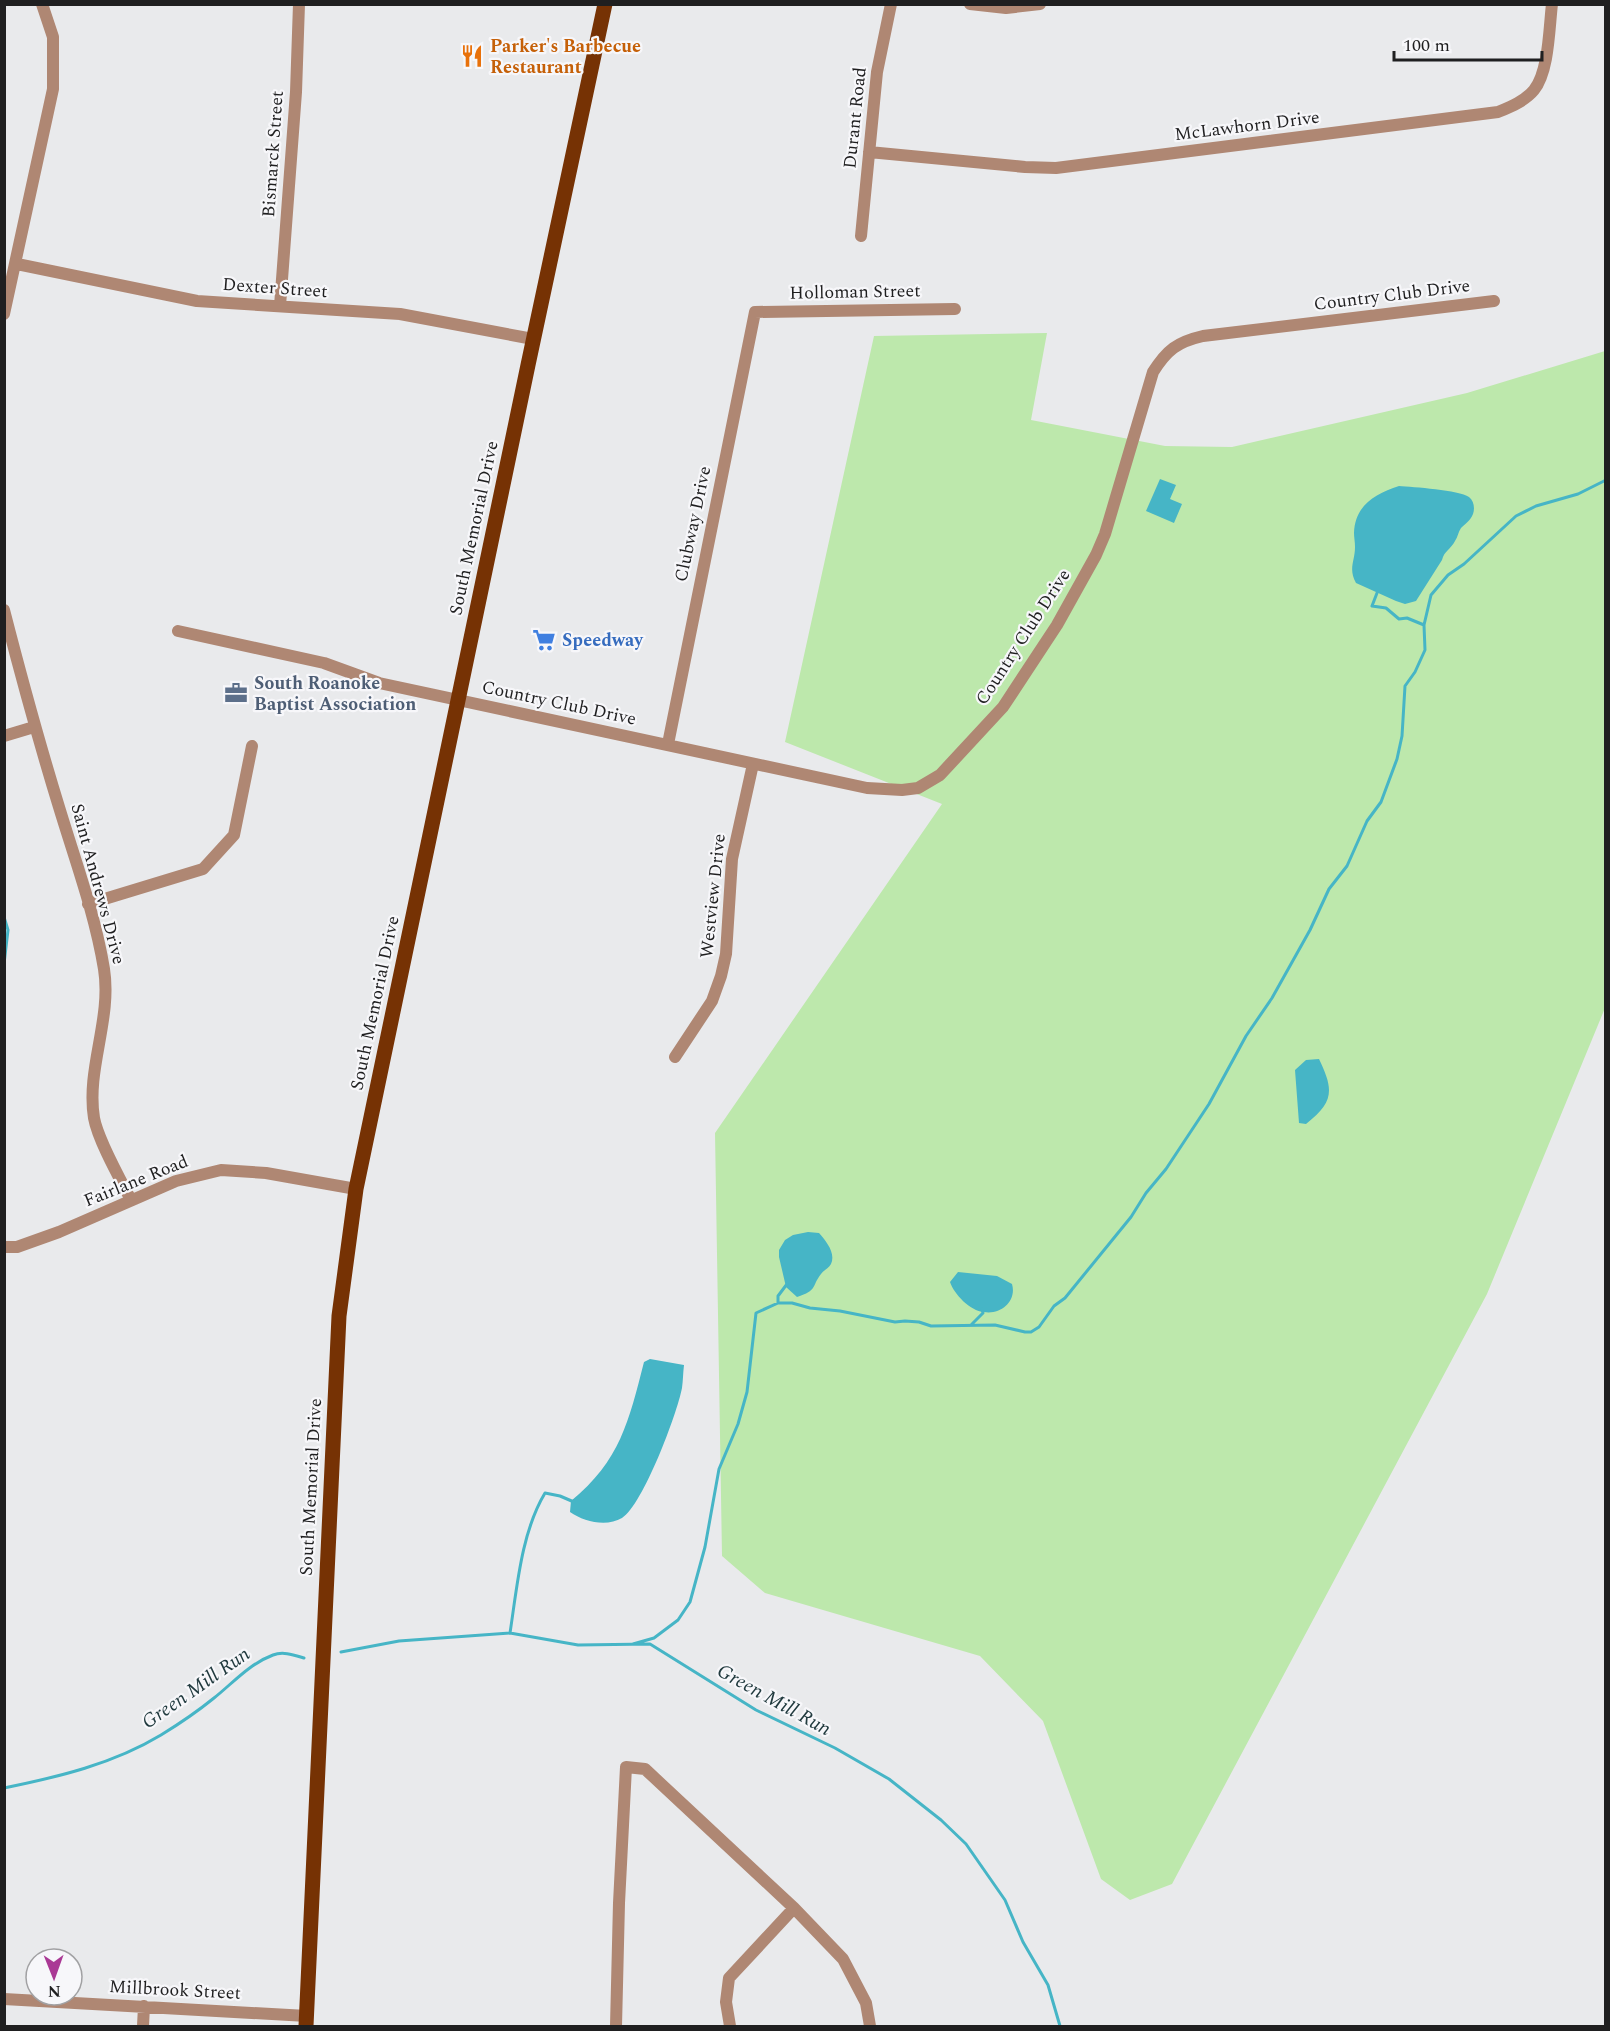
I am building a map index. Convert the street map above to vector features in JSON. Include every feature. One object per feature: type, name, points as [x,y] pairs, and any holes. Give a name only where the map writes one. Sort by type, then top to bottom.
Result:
[{"type":"main road","name":"South Memorial Drive","points":[[306,2021],[339,1316],[356,1190],[605,4]]},
{"type":"street","points":[[4,314],[17,264],[53,89],[53,37],[42,4]]},
{"type":"street","name":"Bismarck Street","points":[[280,306],[296,92],[299,4]]},
{"type":"street","name":"Durant Road","points":[[861,236],[879,58],[891,4]]},
{"type":"street","points":[[970,4],[1006,9],[1040,4]]},
{"type":"street","name":"McLawhorn Drive","points":[[869,152],[1056,168],[1498,112],[1517,104],[1534,90],[1544,69],[1552,4]]},
{"type":"street","name":"Dexter Street","points":[[17,264],[192,300],[400,314],[533,339]]},
{"type":"street","name":"Country Club Drive","points":[[178,631],[324,663],[379,683],[753,764],[867,788],[886,790],[918,788],[940,775],[1003,707],[1057,625],[1096,555],[1112,514],[1153,372],[1163,357],[1179,343],[1203,336],[1494,300]]},
{"type":"street","name":"Holloman Street","points":[[755,312],[955,309]]},
{"type":"street","name":"Clubway Drive","points":[[668,744],[755,312]]},
{"type":"street","name":"Saint Andrews Drive","points":[[4,610],[34,727],[88,904],[104,968],[106,995],[92,1093],[94,1118],[98,1132],[131,1200]]},
{"type":"street","points":[[4,736],[34,727]]},
{"type":"street","points":[[88,904],[203,869],[234,835],[252,746]]},
{"type":"street","name":"Westview Drive","points":[[675,1057],[712,1001],[721,976],[726,954],[732,859],[753,764]]},
{"type":"street","name":"Fairlane Road","points":[[4,1247],[17,1247],[59,1232],[176,1181],[221,1170],[266,1173],[356,1190]]},
{"type":"street","points":[[616,2026],[626,1767],[645,1769],[794,1908],[843,1959],[866,2004],[870,2026]]},
{"type":"street","points":[[730,2026],[726,2002],[729,1978],[794,1908]]},
{"type":"street","name":"Millbrook Street","points":[[4,1999],[144,2006],[306,2021]]},
{"type":"street","points":[[143,2026],[144,2006]]},
{"type":"green space","points":[[1047,333],[1031,420],[1165,446],[1232,447],[1467,393],[1605,351],[1605,1008],[1487,1294],[1172,1884],[1130,1900],[1101,1879],[1043,1721],[980,1656],[765,1593],[722,1556],[715,1133],[942,804],[785,742],[874,336]]},
{"type":"water","points":[[1160,479],[1176,485],[1170,499],[1182,504],[1174,523],[1146,511]]},
{"type":"water","points":[[1399,486],[1456,492],[1469,497],[1474,507],[1472,516],[1461,528],[1457,538],[1444,554],[1416,601],[1405,604],[1356,583],[1352,569],[1355,523],[1358,515],[1374,497]]},
{"type":"water","points":[[1319,1059],[1327,1079],[1329,1095],[1322,1109],[1315,1116],[1306,1124],[1299,1123],[1295,1070],[1306,1060]]},
{"type":"water","points":[[808,1232],[819,1233],[825,1240],[830,1247],[832,1260],[811,1290],[797,1297],[786,1287],[779,1250],[785,1240],[793,1235]]},
{"type":"water","points":[[958,1272],[997,1276],[1012,1284],[1010,1301],[1002,1309],[996,1311],[984,1312],[973,1309],[959,1297],[952,1287],[950,1282]]},
{"type":"water","points":[[650,1359],[684,1365],[679,1401],[658,1458],[640,1496],[622,1518],[603,1523],[582,1518],[570,1512],[571,1501],[588,1486],[612,1455],[627,1421],[644,1362]]},
{"type":"waterway","points":[[633,1644],[654,1638],[678,1620],[690,1602],[705,1547],[719,1469],[738,1424],[747,1392],[756,1313],[778,1303],[792,1303],[810,1308],[840,1311],[895,1322],[919,1322],[931,1326],[995,1325],[1025,1332],[1031,1332],[1039,1327],[1054,1306],[1065,1298],[1131,1217],[1146,1193],[1166,1169],[1209,1104],[1246,1036],[1272,998],[1310,930],[1329,889],[1347,866],[1367,821],[1381,802],[1397,759],[1402,736],[1405,686],[1415,672],[1425,650],[1424,625],[1431,595],[1448,575],[1464,564],[1516,516],[1536,506],[1578,494],[1606,480]]},
{"type":"waterway","points":[[1377,593],[1372,606],[1386,608],[1399,619],[1407,618],[1424,625]]},
{"type":"waterway","points":[[4,917],[8,930],[4,964]]},
{"type":"waterway","points":[[778,1303],[778,1296],[787,1284]]},
{"type":"waterway","points":[[972,1324],[983,1313],[982,1309]]},
{"type":"waterway","points":[[510,1633],[521,1561],[530,1525],[537,1509],[545,1493],[574,1502]]},
{"type":"waterway","name":"Green Mill Run","points":[[341,1652],[399,1641],[510,1633],[578,1645],[650,1644],[756,1710],[835,1748],[889,1779],[941,1820],[966,1844],[1005,1900],[1023,1942],[1048,1985],[1060,2026]]},
{"type":"waterway","name":"Green Mill Run","points":[[4,1788],[65,1774],[124,1754],[181,1722],[264,1659],[281,1653],[304,1658]]},
{"type":"place","name":"Parker's Barbecue Restaurant","points":[[472,56]]},
{"type":"place","name":"Speedway","points":[[544,640]]},
{"type":"place","name":"South Roanoke Baptist Association","points":[[236,693]]}]
